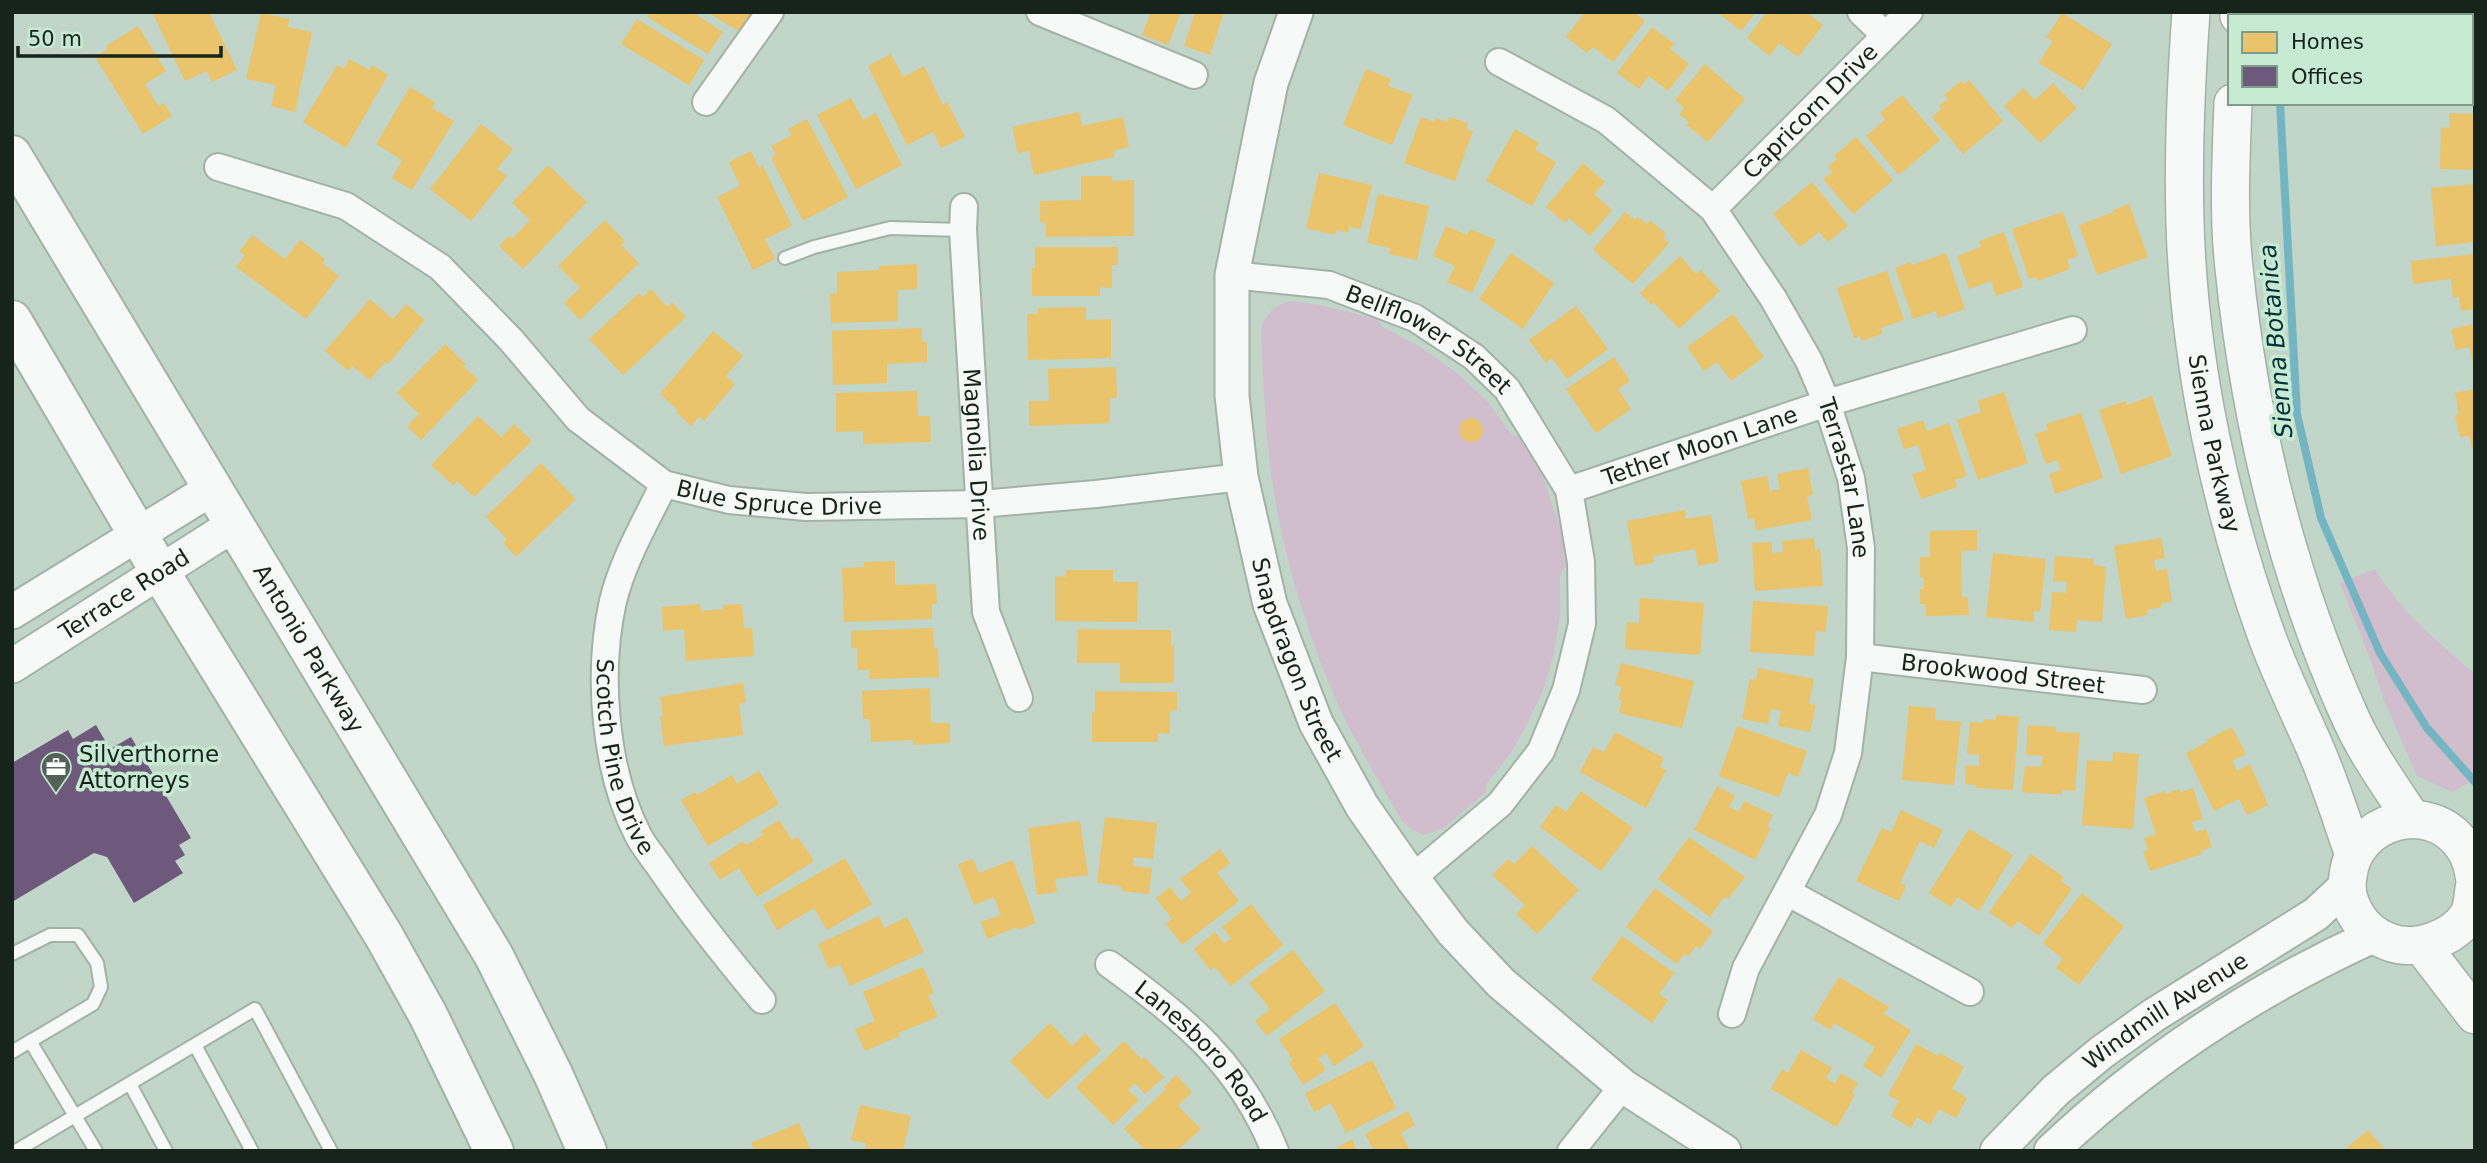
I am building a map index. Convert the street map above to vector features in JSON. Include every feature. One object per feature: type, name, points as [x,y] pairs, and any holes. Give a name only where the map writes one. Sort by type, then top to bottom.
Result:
[{"type":"main road","name":"Sienna Parkway","points":[[2191,12],[2185,88],[2185,225],[2195,339],[2210,430],[2233,527],[2266,635],[2316,750],[2350,868],[2348,899],[2355,913],[2375,935]]},
{"type":"main road","name":"Sienna Parkway","points":[[2233,105],[2231,166],[2234,266],[2255,412],[2273,495],[2310,615],[2351,721],[2412,818]]},
{"type":"main road","name":"Antonio Parkway","points":[[12,155],[494,956],[553,1074],[587,1151]]},
{"type":"main road","points":[[12,320],[160,572],[384,936],[428,1015],[494,1151]]},
{"type":"main road","points":[[2350,868],[2371,833],[2390,822],[2412,818],[2432,822],[2449,831],[2463,845],[2472,862],[2473,900],[2449,934],[2422,946],[2391,943],[2375,935]]},
{"type":"main road","points":[[2422,946],[2475,1015]]},
{"type":"street","points":[[706,102],[770,12]]},
{"type":"street","points":[[1040,12],[1194,75]]},
{"type":"street","name":"Snapdragon Street","points":[[1296,12],[1271,83],[1233,275],[1232,396],[1241,477],[1270,604],[1317,723],[1363,806],[1453,932],[1501,983],[1623,1086],[1724,1151]]},
{"type":"street","points":[[1861,12],[1885,35]]},
{"type":"street","name":"Capricorn Drive","points":[[1713,209],[1909,12]]},
{"type":"street","name":"Terrastar Lane","points":[[1499,62],[1606,120],[1713,209],[1773,298],[1809,361],[1827,403],[1851,478],[1861,548],[1860,657],[1848,753],[1828,815],[1746,968],[1732,1014]]},
{"type":"street","name":"Blue Spruce Drive","points":[[218,167],[346,206],[440,267],[511,340],[578,419],[664,484],[729,500],[806,507],[980,504],[1241,477]]},
{"type":"street","name":"Magnolia Drive","points":[[963,219],[986,612],[1019,698]]},
{"type":"street","name":"Bellflower Street","points":[[1233,275],[1329,285],[1415,318],[1474,357],[1507,389],[1569,490]]},
{"type":"street","name":"Tether Moon Lane","points":[[1569,490],[1827,403],[2073,330]]},
{"type":"street","name":"Scotch Pine Drive","points":[[664,484],[628,559],[614,599],[606,648],[606,702],[614,772],[638,834],[692,915],[762,1000]]},
{"type":"street","name":"Terrace Road","points":[[12,612],[214,488]]},
{"type":"street","points":[[1412,878],[1500,804],[1541,751],[1561,702],[1582,624],[1581,562],[1569,490]]},
{"type":"street","name":"Terrace Road","points":[[12,666],[235,524]]},
{"type":"street","name":"Brookwood Street","points":[[1860,657],[2143,690]]},
{"type":"street","name":"Windmill Avenue","points":[[1997,1151],[2056,1090],[2102,1052],[2154,1015],[2316,915],[2350,868]]},
{"type":"street","points":[[1787,892],[1970,992]]},
{"type":"street","name":"Windmill Avenue","points":[[2051,1151],[2129,1082],[2205,1029],[2295,974],[2375,935]]},
{"type":"street","name":"Lanesboro Road","points":[[1109,964],[1176,1015],[1220,1057],[1256,1109],[1275,1151]]},
{"type":"street","points":[[1571,1151],[1623,1086]]},
{"type":"lane","points":[[785,258],[814,247],[890,228],[963,219]]},
{"type":"lane","points":[[12,954],[50,934],[78,935],[97,963],[101,987],[93,1004],[12,1052]]},
{"type":"lane","points":[[16,1151],[255,1009],[331,1151]]},
{"type":"lane","points":[[30,1041],[96,1151]]},
{"type":"lane","points":[[195,1045],[252,1151]]},
{"type":"lane","points":[[130,1084],[166,1151]]},
{"type":"shaded area","points":[[1291,301],[1377,319],[1383,327],[1422,348],[1457,373],[1487,401],[1511,434],[1525,440],[1538,464],[1561,530],[1566,565],[1560,575],[1560,615],[1554,654],[1543,690],[1511,753],[1487,783],[1485,793],[1444,828],[1424,835],[1412,830],[1402,821],[1340,709],[1317,652],[1289,563],[1271,473],[1261,329],[1272,311]]},
{"type":"shaded area","points":[[2375,569],[2408,612],[2475,674],[2475,779],[2452,792],[2417,776],[2383,698],[2340,583]]},
{"type":"building: Homes","points":[[152,12],[209,12],[237,70],[212,82],[207,71],[185,81]]},
{"type":"building: Homes","points":[[650,12],[692,12],[723,32],[708,54],[647,17]]},
{"type":"building: Homes","points":[[707,12],[759,12],[745,35]]},
{"type":"building: Homes","points":[[1151,12],[1181,12],[1168,45],[1142,35]]},
{"type":"building: Homes","points":[[1195,12],[1224,12],[1210,55],[1184,46]]},
{"type":"building: Homes","points":[[1585,12],[1634,12],[1645,21],[1613,62],[1593,47],[1587,53],[1566,37]]},
{"type":"building: Homes","points":[[1717,12],[1756,12],[1741,31]]},
{"type":"building: Homes","points":[[1767,12],[1806,12],[1823,25],[1798,57],[1779,43],[1770,56],[1747,38]]},
{"type":"building: Homes","points":[[2475,12],[2475,39],[2473,14],[2446,14]]},
{"type":"building: Homes","points":[[261,13],[289,19],[288,27],[312,32],[295,112],[271,106],[276,85],[246,79]]},
{"type":"building: Homes","points":[[2062,13],[2112,44],[2083,90],[2039,63],[2053,41],[2046,38]]},
{"type":"building: Homes","points":[[637,19],[704,60],[689,85],[621,44]]},
{"type":"building: Homes","points":[[138,26],[166,71],[145,84],[158,106],[164,103],[172,116],[143,134],[95,57],[108,49],[106,46]]},
{"type":"building: Homes","points":[[1652,27],[1674,44],[1670,49],[1689,64],[1668,91],[1649,76],[1639,89],[1617,73]]},
{"type":"building: Homes","points":[[2473,49],[2475,49],[2473,104]]},
{"type":"building: Homes","points":[[891,54],[903,77],[924,66],[943,105],[947,102],[965,137],[941,148],[933,132],[907,145],[868,66]]},
{"type":"building: Homes","points":[[349,59],[369,70],[372,65],[388,75],[346,148],[303,122],[337,65],[344,69]]},
{"type":"building: Homes","points":[[1705,64],[1745,99],[1708,142],[1687,125],[1689,122],[1679,114],[1684,108],[1675,100]]},
{"type":"building: Homes","points":[[1366,69],[1391,79],[1388,86],[1413,95],[1392,145],[1343,125]]},
{"type":"building: Homes","points":[[1969,80],[2003,121],[1963,154],[1932,117],[1948,99],[1944,95],[1961,81],[1964,84]]},
{"type":"building: Homes","points":[[2053,83],[2077,108],[2040,143],[2004,106],[2023,88],[2035,100]]},
{"type":"building: Homes","points":[[410,87],[435,102],[432,108],[454,121],[412,190],[392,178],[402,160],[376,144]]},
{"type":"building: Homes","points":[[1902,95],[1940,140],[1899,175],[1866,136],[1885,120],[1880,113]]},
{"type":"building: Homes","points":[[851,98],[863,120],[876,113],[902,165],[856,189],[817,115]]},
{"type":"building: Homes","points":[[1079,112],[1082,126],[1123,117],[1129,147],[1113,151],[1114,157],[1034,175],[1029,151],[1018,153],[1012,127]]},
{"type":"building: Homes","points":[[2449,113],[2475,114],[2475,170],[2440,169],[2441,127],[2449,128]]},
{"type":"building: Homes","points":[[1421,117],[1434,122],[1435,118],[1447,122],[1449,117],[1468,123],[1466,129],[1473,131],[1455,181],[1404,163]]},
{"type":"building: Homes","points":[[807,119],[848,197],[803,221],[771,158],[776,155],[771,146],[792,135],[788,129]]},
{"type":"building: Homes","points":[[481,124],[513,149],[497,169],[507,176],[471,221],[430,189]]},
{"type":"building: Homes","points":[[1515,129],[1539,143],[1535,150],[1556,162],[1532,206],[1486,181]]},
{"type":"building: Homes","points":[[1856,137],[1893,180],[1853,214],[1823,179],[1832,172],[1828,167],[1837,159],[1834,156]]},
{"type":"building: Homes","points":[[751,151],[759,168],[763,166],[792,226],[765,239],[775,259],[753,270],[717,197],[740,186],[729,162]]},
{"type":"building: Homes","points":[[1583,163],[1605,182],[1594,194],[1612,210],[1590,236],[1569,218],[1565,223],[1546,207]]},
{"type":"building: Homes","points":[[548,165],[587,202],[523,269],[499,246],[509,236],[512,239],[530,220],[512,203]]},
{"type":"building: Homes","points":[[1319,173],[1372,185],[1361,229],[1349,227],[1348,233],[1336,230],[1335,235],[1306,228]]},
{"type":"building: Homes","points":[[1081,176],[1112,176],[1112,181],[1134,180],[1134,236],[1046,237],[1046,223],[1040,222],[1040,201],[1081,200]]},
{"type":"building: Homes","points":[[1812,182],[1848,226],[1828,242],[1819,232],[1800,247],[1773,214]]},
{"type":"building: Homes","points":[[2475,184],[2475,242],[2436,246],[2431,188]]},
{"type":"building: Homes","points":[[1378,194],[1429,206],[1417,260],[1389,254],[1390,248],[1367,243]]},
{"type":"building: Homes","points":[[2129,204],[2148,257],[2097,275],[2079,225]]},
{"type":"building: Homes","points":[[1625,212],[1635,220],[1638,217],[1647,224],[1650,220],[1666,234],[1663,238],[1669,243],[1633,284],[1593,250]]},
{"type":"building: Homes","points":[[2063,212],[2078,256],[2067,260],[2070,269],[2037,281],[2036,277],[2029,279],[2012,229]]},
{"type":"building: Homes","points":[[605,220],[625,241],[621,245],[639,263],[580,320],[564,303],[580,288],[558,266]]},
{"type":"building: Homes","points":[[1446,226],[1467,235],[1470,229],[1496,240],[1472,293],[1447,282],[1455,266],[1433,256]]},
{"type":"building: Homes","points":[[2004,232],[2023,287],[1996,296],[1991,281],[1969,289],[1957,256],[1981,247],[1979,241]]},
{"type":"building: Homes","points":[[252,235],[285,259],[300,240],[325,259],[322,263],[339,276],[306,319],[236,267],[245,255],[239,252]]},
{"type":"building: Homes","points":[[1035,247],[1118,247],[1118,265],[1112,265],[1112,288],[1100,287],[1100,296],[1032,296]]},
{"type":"building: Homes","points":[[1511,253],[1554,283],[1523,329],[1479,299]]},
{"type":"building: Homes","points":[[1946,253],[1965,309],[1938,318],[1936,311],[1913,319],[1895,268]]},
{"type":"building: Homes","points":[[2475,254],[2475,309],[2461,311],[2459,297],[2453,298],[2451,279],[2413,284],[2411,261]]},
{"type":"building: Homes","points":[[1680,256],[1696,274],[1701,270],[1720,291],[1679,329],[1654,303],[1651,305],[1640,293]]},
{"type":"building: Homes","points":[[917,264],[917,289],[898,290],[898,321],[831,323],[830,294],[837,293],[837,272],[879,270],[879,266]]},
{"type":"building: Homes","points":[[1887,271],[1904,320],[1881,328],[1882,334],[1862,341],[1860,336],[1854,338],[1837,288]]},
{"type":"building: Homes","points":[[651,289],[667,307],[672,302],[686,317],[623,375],[589,339],[639,293],[643,297]]},
{"type":"building: Homes","points":[[370,299],[393,319],[406,304],[425,320],[388,364],[385,362],[370,380],[352,366],[348,371],[325,351]]},
{"type":"building: Homes","points":[[1576,306],[1608,349],[1567,379],[1552,358],[1546,363],[1529,340]]},
{"type":"building: Homes","points":[[1086,307],[1086,320],[1111,319],[1111,358],[1028,360],[1027,314],[1038,314],[1038,308]]},
{"type":"building: Homes","points":[[1733,314],[1764,357],[1731,381],[1717,362],[1704,371],[1687,347]]},
{"type":"building: Homes","points":[[2475,324],[2474,367],[2469,347],[2456,350],[2451,329]]},
{"type":"building: Homes","points":[[922,328],[922,342],[927,342],[927,362],[887,364],[887,383],[833,385],[832,331]]},
{"type":"building: Homes","points":[[713,331],[743,356],[726,376],[735,384],[704,421],[699,417],[691,426],[660,394]]},
{"type":"building: Homes","points":[[445,344],[478,380],[421,440],[407,426],[419,414],[397,393]]},
{"type":"building: Homes","points":[[1614,357],[1630,381],[1618,389],[1631,409],[1596,433],[1566,389]]},
{"type":"building: Homes","points":[[1116,367],[1117,398],[1110,398],[1110,423],[1029,426],[1029,401],[1049,401],[1048,369]]},
{"type":"building: Homes","points":[[2475,389],[2475,448],[2472,448],[2469,436],[2460,437],[2455,415],[2459,414],[2455,393]]},
{"type":"building: Homes","points":[[917,391],[918,416],[930,416],[931,442],[863,444],[863,431],[836,432],[836,393]]},
{"type":"building: Homes","points":[[2004,392],[2028,463],[1978,480],[1957,420],[1981,412],[1978,401]]},
{"type":"building: Homes","points":[[2152,396],[2172,456],[2121,474],[2099,410],[2126,401],[2127,405]]},
{"type":"building: Homes","points":[[2081,413],[2103,478],[2055,494],[2049,474],[2061,470],[2057,460],[2046,464],[2035,434],[2048,430],[2046,424]]},
{"type":"building: Homes","points":[[478,416],[501,437],[514,424],[532,441],[474,497],[457,481],[453,485],[431,465]]},
{"type":"building: Homes","points":[[1471,418],[1480,421],[1483,430],[1480,439],[1471,442],[1462,439],[1459,430],[1462,421]]},
{"type":"building: Homes","points":[[1923,420],[1927,431],[1949,423],[1967,476],[1955,480],[1957,487],[1921,499],[1912,474],[1926,470],[1918,445],[1904,449],[1897,429]]},
{"type":"building: Homes","points":[[541,463],[576,499],[516,557],[503,543],[507,539],[486,517]]},
{"type":"building: Homes","points":[[1808,468],[1813,495],[1807,496],[1812,520],[1756,530],[1754,518],[1748,519],[1741,481],[1767,476],[1770,491],[1780,489],[1777,474]]},
{"type":"building: Homes","points":[[1685,510],[1686,519],[1711,515],[1719,562],[1698,566],[1695,549],[1653,556],[1654,563],[1635,566],[1627,521]]},
{"type":"building: Homes","points":[[1977,530],[1977,550],[1961,551],[1962,597],[1968,597],[1969,615],[1926,616],[1926,604],[1920,604],[1920,589],[1924,589],[1923,577],[1920,577],[1920,557],[1930,557],[1930,531]]},
{"type":"building: Homes","points":[[1814,538],[1815,550],[1820,549],[1823,586],[1755,591],[1752,543],[1772,542],[1772,553],[1783,552],[1782,541]]},
{"type":"building: Homes","points":[[2161,538],[2165,558],[2154,560],[2156,571],[2167,569],[2172,602],[2161,603],[2162,607],[2147,610],[2148,615],[2126,619],[2114,546]]},
{"type":"building: Homes","points":[[1993,553],[2046,559],[2040,612],[2034,611],[2033,622],[1986,617]]},
{"type":"building: Homes","points":[[2055,556],[2094,559],[2094,565],[2106,567],[2102,622],[2077,620],[2076,632],[2049,630],[2052,592],[2066,593],[2067,582],[2053,581]]},
{"type":"building: Homes","points":[[895,561],[895,585],[936,584],[937,604],[932,604],[932,619],[844,622],[842,568],[864,567],[864,562]]},
{"type":"building: Homes","points":[[1066,570],[1113,570],[1113,582],[1138,582],[1137,622],[1055,621],[1055,576],[1066,577]]},
{"type":"building: Homes","points":[[1640,598],[1704,603],[1700,655],[1625,649],[1627,622],[1639,623]]},
{"type":"building: Homes","points":[[1753,601],[1828,606],[1826,632],[1816,631],[1814,656],[1750,652]]},
{"type":"building: Homes","points":[[700,604],[701,611],[724,609],[723,605],[742,604],[744,628],[752,628],[754,656],[686,661],[684,629],[663,631],[662,607]]},
{"type":"building: Homes","points":[[933,628],[934,648],[938,648],[939,677],[870,679],[869,670],[858,670],[857,648],[851,648],[851,631]]},
{"type":"building: Homes","points":[[1078,629],[1171,630],[1174,683],[1120,683],[1120,663],[1077,663]]},
{"type":"building: Homes","points":[[1621,663],[1694,681],[1682,728],[1619,713],[1622,700],[1618,699],[1622,687],[1615,685]]},
{"type":"building: Homes","points":[[1758,668],[1814,679],[1809,704],[1816,705],[1810,732],[1778,726],[1781,711],[1771,709],[1768,724],[1742,719],[1750,679],[1756,680]]},
{"type":"building: Homes","points":[[743,683],[746,703],[739,703],[743,735],[664,746],[660,697]]},
{"type":"building: Homes","points":[[930,688],[931,723],[950,723],[950,743],[913,745],[913,740],[871,742],[870,719],[863,719],[862,691]]},
{"type":"building: Homes","points":[[1095,691],[1177,692],[1177,710],[1170,711],[1170,734],[1158,733],[1158,742],[1092,742]]},
{"type":"building: Homes","points":[[1909,706],[1936,708],[1935,720],[1961,722],[1954,785],[1902,780]]},
{"type":"building: Homes","points":[[1996,715],[2019,717],[2013,790],[1976,788],[1976,785],[1965,784],[1966,765],[1979,766],[1979,755],[1967,754],[1970,722],[1996,720]]},
{"type":"building: Homes","points":[[2028,725],[2056,727],[2056,732],[2080,733],[2075,791],[2062,790],[2062,795],[2022,792],[2025,766],[2041,767],[2043,756],[2026,755]]},
{"type":"building: Homes","points":[[1737,726],[1807,751],[1798,777],[1788,773],[1779,797],[1719,776]]},
{"type":"building: Homes","points":[[2232,727],[2246,754],[2232,761],[2237,771],[2250,764],[2268,805],[2247,815],[2239,799],[2214,811],[2186,753]]},
{"type":"building: Homes","points":[[1615,732],[1664,758],[1660,767],[1666,770],[1646,808],[1580,772],[1593,747],[1604,752]]},
{"type":"building: Homes","points":[[2113,752],[2139,754],[2133,829],[2082,825],[2087,760],[2112,762]]},
{"type":"building: Homes","points":[[759,771],[779,804],[708,846],[681,800],[695,792],[697,795],[732,775],[737,784]]},
{"type":"building: Homes","points":[[1717,786],[1735,796],[1729,807],[1739,812],[1744,801],[1773,815],[1767,826],[1771,828],[1755,860],[1694,830]]},
{"type":"building: Homes","points":[[2193,788],[2203,819],[2192,822],[2195,832],[2206,829],[2212,847],[2201,851],[2202,854],[2150,871],[2143,852],[2148,850],[2144,838],[2156,834],[2144,798],[2165,791],[2166,794]]},
{"type":"building: Homes","points":[[1581,791],[1633,828],[1601,871],[1540,827],[1556,805],[1566,812]]},
{"type":"building: Homes","points":[[1901,810],[1943,830],[1934,848],[1920,841],[1900,883],[1906,886],[1899,901],[1856,881],[1882,828],[1891,832]]},
{"type":"building: Homes","points":[[1105,817],[1157,823],[1153,859],[1134,857],[1133,866],[1152,868],[1149,894],[1121,891],[1121,886],[1097,883]]},
{"type":"building: Homes","points":[[779,820],[792,840],[798,837],[814,861],[757,897],[739,868],[720,880],[709,863],[743,841],[746,845],[763,835],[761,831]]},
{"type":"building: Homes","points":[[1080,821],[1088,875],[1055,879],[1057,892],[1037,895],[1028,828]]},
{"type":"building: Homes","points":[[1969,829],[2013,855],[1979,911],[1957,897],[1951,907],[1929,893]]},
{"type":"building: Homes","points":[[1689,837],[1745,877],[1728,899],[1724,897],[1710,917],[1658,879]]},
{"type":"building: Homes","points":[[1532,846],[1579,890],[1537,934],[1516,914],[1525,905],[1492,875],[1508,859],[1514,864]]},
{"type":"building: Homes","points":[[1220,849],[1230,863],[1217,873],[1239,901],[1182,945],[1166,924],[1172,919],[1156,898],[1170,887],[1181,901],[1191,893],[1180,879]]},
{"type":"building: Homes","points":[[2031,854],[2064,877],[2061,881],[2072,889],[2039,936],[2018,921],[2012,928],[1989,912]]},
{"type":"building: Homes","points":[[845,858],[872,904],[827,930],[814,908],[777,930],[763,905]]},
{"type":"building: Homes","points":[[973,859],[979,873],[1013,860],[1036,923],[987,939],[981,922],[1001,915],[994,897],[974,905],[958,864]]},
{"type":"building: Homes","points":[[1655,888],[1713,931],[1700,949],[1696,946],[1688,957],[1684,954],[1677,964],[1626,927]]},
{"type":"building: Homes","points":[[2082,893],[2124,926],[2079,985],[2056,968],[2063,959],[2043,943]]},
{"type":"building: Homes","points":[[1251,904],[1283,945],[1231,986],[1215,967],[1210,970],[1194,949],[1215,932],[1224,943],[1231,938],[1222,927]]},
{"type":"building: Homes","points":[[879,916],[884,928],[907,917],[924,952],[850,986],[840,964],[829,969],[818,944]]},
{"type":"building: Homes","points":[[1622,936],[1674,973],[1659,994],[1668,1000],[1652,1023],[1591,979]]},
{"type":"building: Homes","points":[[1293,950],[1325,991],[1267,1036],[1255,1021],[1270,1009],[1249,983]]},
{"type":"building: Homes","points":[[923,967],[934,993],[928,995],[938,1017],[898,1033],[900,1036],[865,1051],[855,1029],[875,1021],[863,992]]},
{"type":"building: Homes","points":[[1839,977],[1889,1007],[1884,1014],[1911,1030],[1881,1078],[1863,1066],[1875,1047],[1834,1023],[1830,1030],[1813,1019]]},
{"type":"building: Homes","points":[[1335,1003],[1364,1046],[1334,1066],[1326,1053],[1318,1058],[1326,1070],[1303,1085],[1289,1062],[1293,1060],[1279,1039]]},
{"type":"building: Homes","points":[[1050,1023],[1072,1046],[1085,1033],[1101,1050],[1047,1100],[1010,1061]]},
{"type":"building: Homes","points":[[1124,1041],[1164,1077],[1145,1094],[1135,1083],[1128,1090],[1139,1100],[1113,1125],[1076,1087]]},
{"type":"building: Homes","points":[[1916,1044],[1938,1056],[1940,1053],[1964,1067],[1952,1089],[1967,1098],[1956,1118],[1939,1109],[1930,1125],[1917,1117],[1911,1128],[1891,1116],[1899,1101],[1888,1095]]},
{"type":"building: Homes","points":[[1801,1050],[1832,1068],[1826,1078],[1835,1084],[1841,1073],[1858,1083],[1852,1093],[1855,1095],[1837,1127],[1771,1089],[1782,1069],[1788,1073]]},
{"type":"building: Homes","points":[[1372,1060],[1396,1108],[1346,1133],[1331,1103],[1314,1112],[1305,1093]]},
{"type":"building: Homes","points":[[1176,1075],[1192,1092],[1178,1106],[1201,1129],[1177,1151],[1146,1151],[1124,1129],[1166,1089],[1164,1087]]},
{"type":"building: Homes","points":[[860,1105],[911,1116],[903,1151],[865,1151],[866,1143],[851,1140]]},
{"type":"building: Homes","points":[[1408,1111],[1415,1125],[1401,1133],[1410,1151],[1374,1151],[1365,1134]]},
{"type":"building: Homes","points":[[799,1123],[811,1151],[754,1151],[751,1143]]},
{"type":"building: Homes","points":[[2368,1130],[2386,1151],[2343,1151]]},
{"type":"building: Homes","points":[[1352,1139],[1357,1151],[1337,1151],[1336,1148]]},
{"type":"building: Offices","points":[[96,725],[110,749],[131,737],[191,838],[179,845],[185,855],[175,861],[183,873],[134,903],[107,857],[94,853],[12,902],[12,763],[68,730],[73,739]]},
{"type":"waterway","name":"Sienna Botanica","points":[[2280,105],[2297,414],[2321,518],[2380,653],[2427,728],[2475,782]]},
{"type":"place","name":"Silverthorne Attorneys","points":[[56,794]]}]
